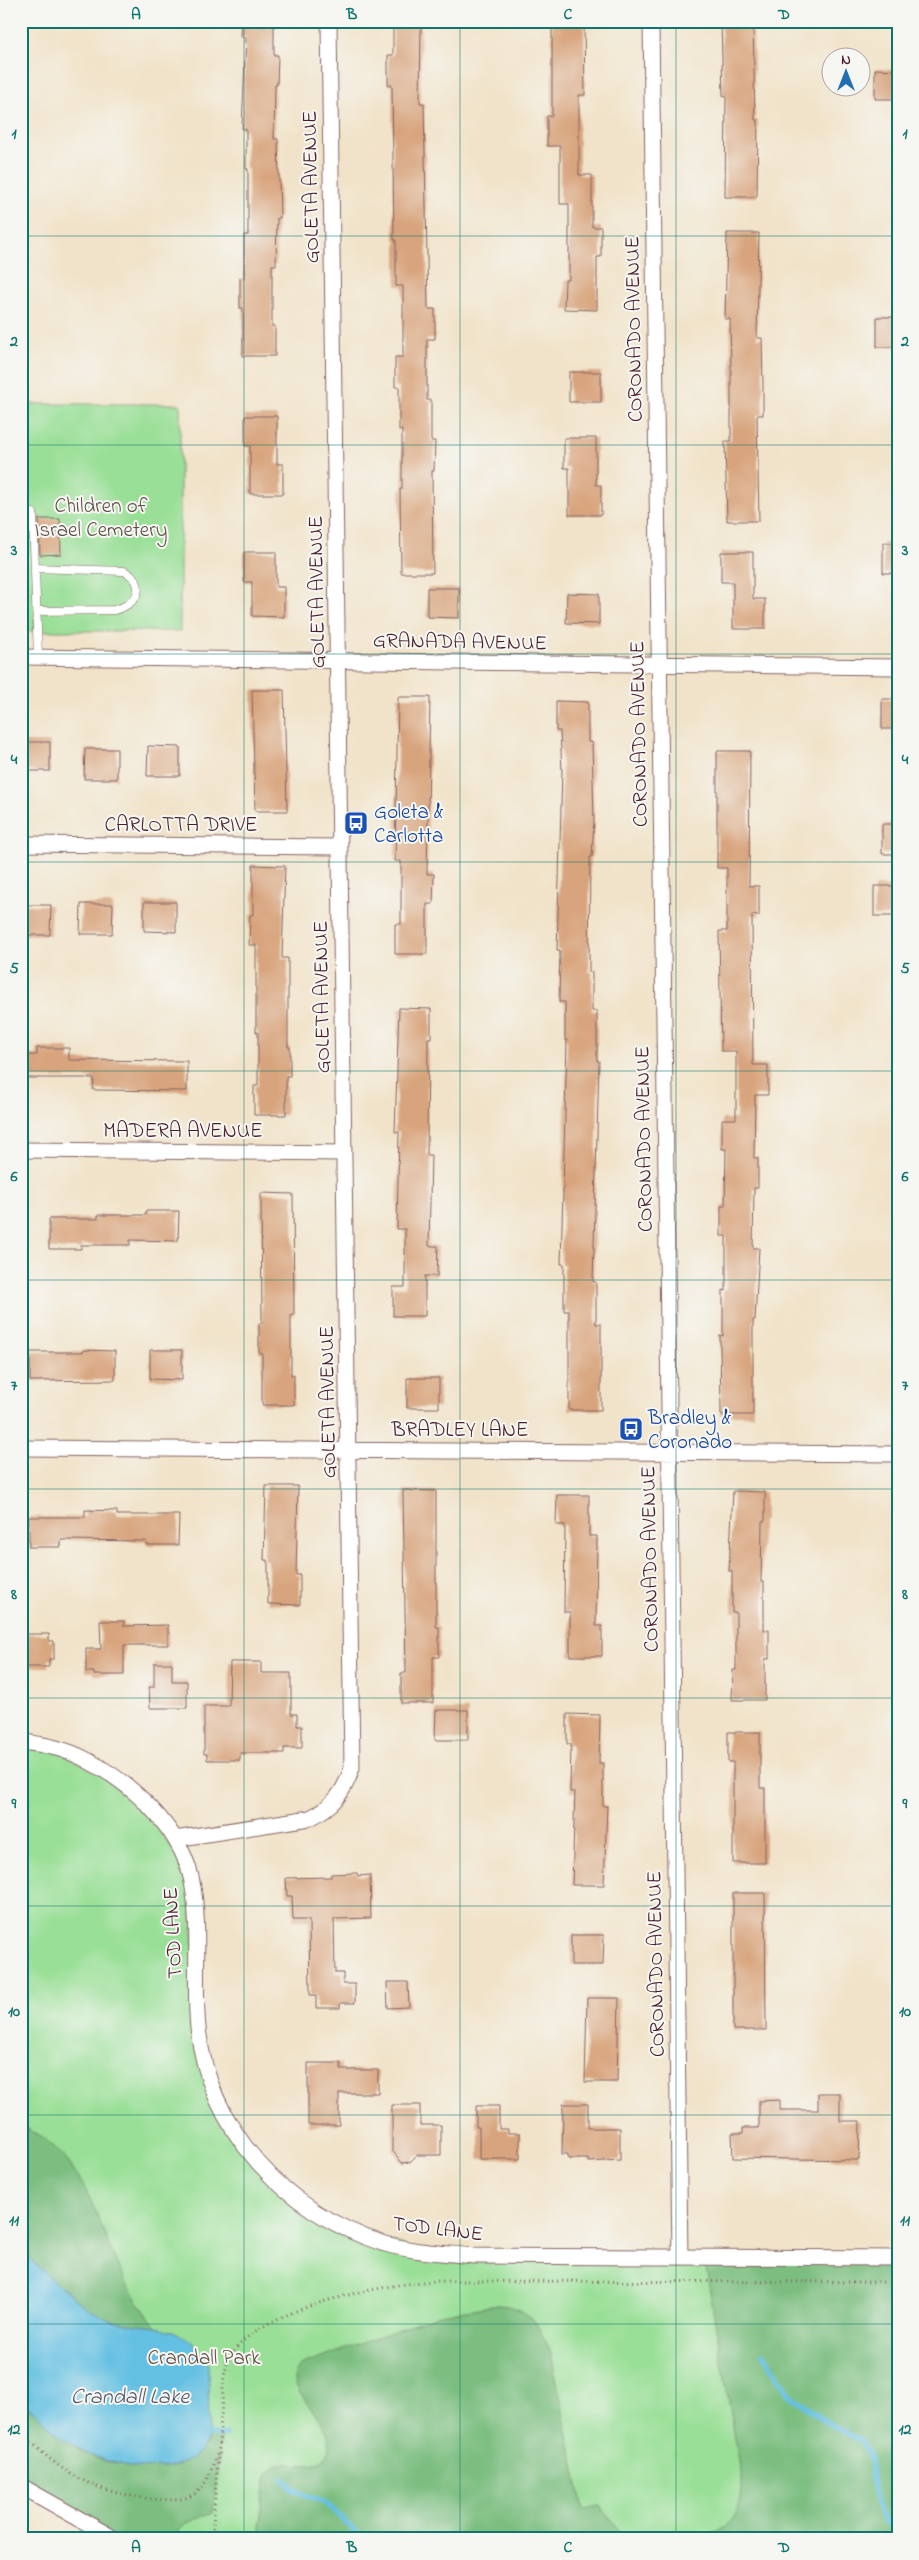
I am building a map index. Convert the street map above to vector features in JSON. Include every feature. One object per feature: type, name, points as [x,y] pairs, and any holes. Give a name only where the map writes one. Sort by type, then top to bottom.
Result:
[{"type":"street","name":"GOLETA AVENUE","points":[[175,1839],[310,1818],[325,1810],[345,1789],[352,1768],[329,21]]},
{"type":"street","name":"CORONADO AVENUE","points":[[651,21],[680,2257]]},
{"type":"street","name":"GRANADA AVENUE","points":[[21,657],[898,668]]},
{"type":"street","name":"CARLOTTA DRIVE","points":[[21,844],[340,846]]},
{"type":"street","name":"MADERA AVENUE","points":[[21,1150],[344,1153]]},
{"type":"street","name":"BRADLEY LANE","points":[[21,1448],[898,1454]]},
{"type":"street","name":"TOD LANE","points":[[21,1742],[56,1748],[83,1758],[113,1776],[138,1797],[175,1839],[192,1886],[198,2031],[205,2064],[216,2097],[226,2119],[258,2164],[296,2199],[322,2217],[348,2231],[384,2243],[424,2252],[474,2256],[898,2258]]},
{"type":"street","points":[[21,2486],[115,2539]]},
{"type":"lane","points":[[33,513],[38,657]]},
{"type":"lane","points":[[35,568],[113,569],[132,575],[137,584],[138,592],[133,601],[125,608],[37,612]]},
{"type":"path","points":[[212,2539],[224,2376],[228,2361],[234,2350],[249,2337],[266,2325],[285,2317],[340,2298],[382,2287],[436,2281],[898,2282]]},
{"type":"path","points":[[21,2431],[46,2458],[59,2468],[95,2487],[136,2497],[166,2500],[183,2499],[200,2490],[208,2478],[220,2446]]},
{"type":"green space","name":"Children of Israel Cemetery","points":[[21,404],[180,404],[180,631],[21,631]]},
{"type":"green space","name":"Crandall Park","points":[[21,1742],[56,1749],[138,1797],[190,1875],[198,2031],[235,2133],[322,2217],[424,2252],[898,2258],[898,2539],[115,2539],[21,2486]]},
{"type":"green space","points":[[21,2126],[44,2139],[62,2155],[77,2174],[128,2286],[156,2327],[114,2322],[89,2310],[64,2291],[21,2251]]},
{"type":"green space","points":[[704,2257],[898,2258],[898,2539],[695,2539],[717,2532],[732,2520],[737,2512],[742,2492],[742,2479]]},
{"type":"green space","points":[[498,2305],[518,2309],[532,2319],[551,2353],[583,2509],[601,2506],[621,2533],[634,2539],[263,2539],[259,2527],[267,2472],[280,2464],[307,2465],[320,2462],[325,2458],[328,2451],[329,2441],[326,2431],[296,2385],[295,2375],[300,2366],[440,2314]]},
{"type":"green space","points":[[21,2401],[76,2448],[112,2463],[149,2467],[206,2446],[209,2435],[221,2435],[213,2513],[186,2523],[171,2539],[115,2539],[21,2486]]},
{"type":"water","name":"Crandall Lake","points":[[21,2251],[57,2284],[89,2309],[113,2322],[156,2327],[173,2331],[190,2340],[208,2362],[209,2435],[201,2451],[187,2461],[170,2466],[150,2468],[129,2466],[109,2461],[91,2455],[69,2443],[21,2401]]},
{"type":"building","points":[[242,21],[274,21],[274,55],[278,55],[277,85],[275,85],[274,139],[278,139],[280,218],[277,218],[276,265],[272,265],[272,326],[275,326],[275,356],[243,356],[243,308],[240,308],[240,278],[244,279],[244,235],[248,235],[248,169],[246,169],[246,129],[242,129],[246,37],[241,37]]},
{"type":"building","points":[[393,21],[421,21],[420,103],[424,103],[428,309],[435,309],[435,339],[427,339],[427,400],[431,400],[431,441],[435,441],[434,471],[432,471],[433,573],[401,573],[400,489],[402,489],[402,430],[399,430],[399,387],[395,387],[395,357],[403,357],[403,286],[396,286],[392,85],[388,85],[388,55],[393,55]]},
{"type":"building","points":[[552,21],[584,21],[585,95],[579,95],[579,175],[592,175],[592,227],[601,227],[601,257],[597,257],[597,310],[564,309],[565,280],[569,280],[569,204],[560,204],[560,146],[547,146],[547,116],[552,116]]},
{"type":"building","points":[[721,21],[753,21],[755,120],[758,120],[757,197],[725,197],[726,96],[723,96]]},
{"type":"building","points":[[875,69],[898,70],[898,99],[875,99]]},
{"type":"building","points":[[727,233],[759,233],[757,338],[762,338],[763,415],[757,415],[759,521],[727,521],[725,441],[731,441],[731,368],[730,319],[725,319]]},
{"type":"building","points":[[877,317],[898,317],[898,347],[877,347]]},
{"type":"building","points":[[569,372],[601,372],[601,402],[569,402]]},
{"type":"building","points":[[245,416],[277,416],[277,464],[283,464],[283,494],[250,494],[250,446],[245,446]]},
{"type":"building","points":[[564,438],[596,438],[596,485],[601,485],[601,515],[569,515],[569,468],[564,468]]},
{"type":"building","points":[[39,519],[60,519],[61,554],[40,555]]},
{"type":"building","points":[[883,543],[898,543],[898,573],[883,573]]},
{"type":"building","points":[[244,552],[276,552],[276,587],[284,587],[284,617],[252,616],[252,582],[244,582]]},
{"type":"building","points":[[721,552],[753,552],[753,599],[765,599],[765,629],[733,629],[733,582],[721,582]]},
{"type":"building","points":[[427,588],[459,588],[459,618],[427,617]]},
{"type":"building","points":[[567,593],[599,594],[599,624],[566,623]]},
{"type":"building","points":[[252,690],[284,690],[287,811],[255,811]]},
{"type":"building","points":[[398,697],[430,697],[427,874],[434,874],[433,904],[427,904],[427,954],[395,954],[395,924],[401,924],[401,861],[395,861]]},
{"type":"building","points":[[882,699],[898,699],[898,729],[882,729]]},
{"type":"building","points":[[556,701],[588,702],[588,742],[592,742],[594,820],[592,857],[590,857],[589,972],[592,972],[592,1011],[597,1011],[597,1061],[599,1061],[593,1282],[596,1282],[596,1324],[601,1324],[601,1410],[569,1410],[569,1311],[564,1311],[564,1264],[561,1264],[567,1040],[565,1040],[565,1002],[559,1002],[560,950],[557,950],[562,771],[560,731],[556,731]]},
{"type":"building","points":[[21,742],[50,742],[50,771],[21,771]]},
{"type":"building","points":[[148,746],[180,747],[180,776],[147,776]]},
{"type":"building","points":[[85,749],[117,749],[117,779],[84,779]]},
{"type":"building","points":[[717,751],[750,751],[749,886],[759,886],[759,916],[752,915],[753,1065],[768,1065],[768,1095],[755,1095],[754,1158],[758,1158],[758,1188],[754,1188],[753,1248],[759,1248],[755,1320],[753,1320],[753,1415],[721,1415],[720,1335],[723,1336],[723,1290],[726,1291],[726,1236],[721,1236],[721,1206],[725,1206],[726,1149],[722,1149],[722,1119],[736,1119],[736,1051],[721,1051],[719,931],[727,931],[727,868],[717,868]]},
{"type":"building","points":[[882,824],[898,824],[898,854],[882,854]]},
{"type":"building","points":[[253,865],[285,866],[282,958],[288,958],[288,1047],[290,1047],[290,1076],[286,1076],[286,1115],[254,1115],[254,1086],[258,1086],[258,1032],[256,1032],[256,945],[249,945],[250,915],[253,915]]},
{"type":"building","points":[[874,886],[898,886],[898,916],[874,916]]},
{"type":"building","points":[[144,902],[176,902],[176,932],[144,931]]},
{"type":"building","points":[[81,904],[113,904],[112,934],[80,934]]},
{"type":"building","points":[[21,905],[51,905],[50,935],[21,935]]},
{"type":"building","points":[[399,1008],[431,1009],[431,1038],[428,1038],[427,1155],[431,1155],[429,1246],[438,1246],[437,1276],[425,1276],[425,1316],[393,1316],[393,1287],[405,1287],[405,1229],[397,1229],[399,1132],[395,1132]]},
{"type":"building","points":[[37,1048],[69,1048],[69,1060],[187,1061],[187,1091],[93,1090],[94,1078],[21,1078],[21,1055],[37,1055]]},
{"type":"building","points":[[261,1193],[293,1194],[294,1315],[291,1315],[291,1375],[294,1375],[294,1405],[262,1405],[262,1353],[259,1353],[259,1323],[262,1323]]},
{"type":"building","points":[[146,1211],[179,1211],[178,1241],[130,1240],[130,1245],[81,1245],[81,1249],[49,1249],[49,1219],[98,1219],[98,1215],[146,1215]]},
{"type":"building","points":[[83,1350],[115,1351],[115,1380],[30,1381],[30,1352],[83,1352]]},
{"type":"building","points":[[150,1350],[182,1350],[182,1380],[150,1379]]},
{"type":"building","points":[[407,1378],[439,1378],[439,1408],[407,1408]]},
{"type":"building","points":[[266,1486],[298,1486],[296,1575],[300,1575],[300,1605],[268,1604],[268,1560],[264,1560]]},
{"type":"building","points":[[403,1490],[436,1491],[436,1627],[439,1627],[439,1657],[433,1657],[433,1703],[401,1703],[401,1673],[406,1673]]},
{"type":"building","points":[[733,1491],[765,1492],[765,1521],[762,1521],[761,1582],[764,1582],[764,1630],[769,1630],[769,1659],[765,1659],[765,1700],[732,1700],[733,1670],[736,1670],[736,1612],[732,1612],[732,1571],[729,1571]]},
{"type":"building","points":[[557,1495],[589,1495],[589,1536],[597,1536],[596,1626],[602,1626],[602,1656],[570,1656],[570,1612],[564,1612],[565,1525],[556,1525]]},
{"type":"building","points":[[85,1510],[117,1511],[117,1515],[179,1515],[178,1545],[146,1545],[146,1541],[61,1540],[61,1547],[29,1547],[29,1517],[85,1517]]},
{"type":"building","points":[[100,1621],[124,1621],[124,1626],[168,1625],[168,1645],[124,1645],[124,1675],[94,1675],[94,1672],[86,1672],[86,1649],[101,1649]]},
{"type":"building","points":[[21,1634],[49,1634],[49,1641],[54,1641],[54,1659],[49,1659],[49,1667],[21,1667]]},
{"type":"building","points":[[230,1662],[261,1662],[261,1673],[291,1673],[291,1714],[297,1714],[297,1726],[302,1726],[302,1748],[284,1748],[284,1753],[240,1753],[240,1760],[207,1760],[207,1754],[204,1754],[204,1706],[229,1706]]},
{"type":"building","points":[[154,1663],[172,1663],[172,1681],[187,1681],[187,1708],[150,1708],[149,1687],[154,1687]]},
{"type":"building","points":[[436,1710],[468,1710],[468,1740],[435,1740]]},
{"type":"building","points":[[567,1714],[600,1715],[599,1763],[603,1763],[603,1806],[607,1806],[604,1885],[572,1885],[575,1792],[570,1792],[571,1744],[567,1744]]},
{"type":"building","points":[[728,1732],[760,1732],[760,1788],[765,1788],[765,1863],[733,1863],[733,1762],[728,1762]]},
{"type":"building","points":[[357,1873],[358,1876],[370,1875],[371,1918],[334,1919],[335,1973],[343,1973],[343,1984],[355,1984],[355,2003],[340,2003],[340,2008],[316,2008],[316,1995],[310,1995],[309,1920],[293,1920],[292,1896],[287,1896],[286,1878],[331,1877],[331,1874]]},
{"type":"building","points":[[733,1893],[765,1893],[766,2030],[733,2030]]},
{"type":"building","points":[[571,1935],[604,1935],[603,1965],[571,1965]]},
{"type":"building","points":[[387,1982],[408,1982],[409,2007],[388,2008]]},
{"type":"building","points":[[587,1998],[619,1998],[617,2082],[585,2082]]},
{"type":"building","points":[[308,2063],[341,2063],[341,2070],[378,2070],[378,2093],[339,2093],[339,2125],[308,2125]]},
{"type":"building","points":[[818,2093],[840,2093],[840,2121],[860,2121],[859,2160],[733,2158],[732,2133],[743,2133],[743,2128],[759,2128],[759,2101],[780,2100],[780,2110],[818,2110]]},
{"type":"building","points":[[563,2104],[588,2104],[588,2128],[620,2128],[620,2160],[588,2162],[588,2159],[568,2159],[568,2154],[562,2154]]},
{"type":"building","points":[[392,2105],[420,2105],[420,2125],[441,2125],[441,2155],[417,2155],[410,2162],[402,2163],[392,2150]]},
{"type":"building","points":[[476,2106],[499,2106],[499,2129],[508,2129],[508,2133],[520,2133],[520,2159],[479,2159],[479,2127],[476,2127]]},
{"type":"waterway","points":[[763,2354],[788,2393],[831,2425],[861,2440],[869,2455],[875,2500],[884,2520],[898,2531]]},
{"type":"waterway","points":[[209,2435],[225,2435]]},
{"type":"waterway","points":[[283,2479],[293,2489],[326,2503],[362,2539]]},
{"type":"place","name":"Goleta & Carlotta","points":[[356,823]]},
{"type":"place","name":"Bradley & Coronado","points":[[631,1429]]}]
